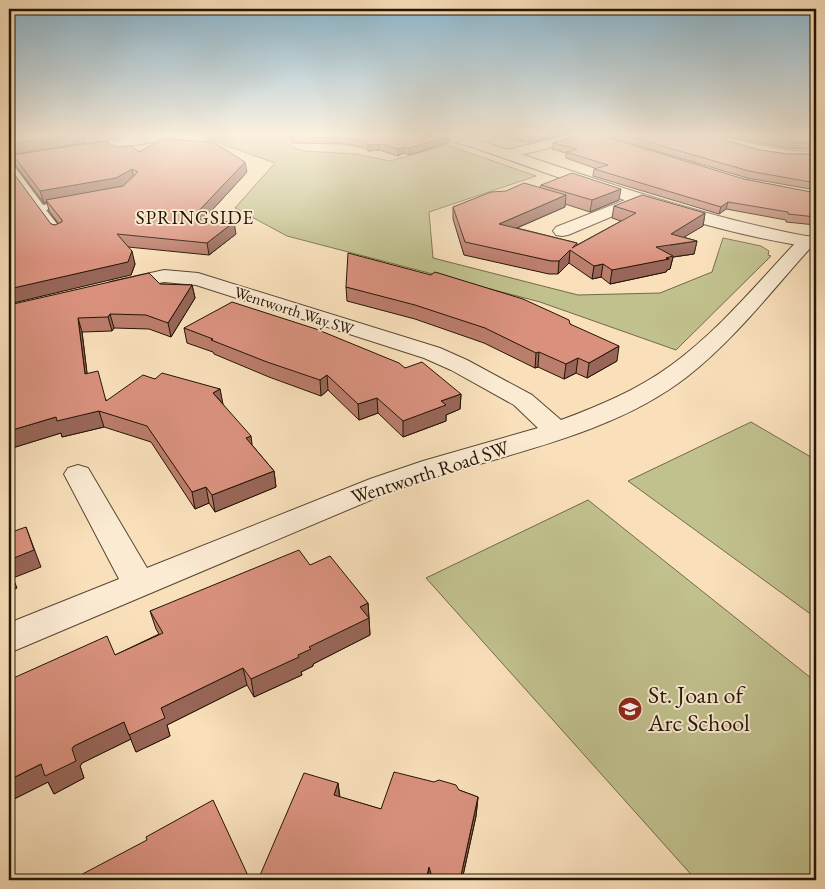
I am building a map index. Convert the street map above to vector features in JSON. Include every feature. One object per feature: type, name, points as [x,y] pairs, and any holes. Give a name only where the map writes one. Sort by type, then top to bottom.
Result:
[{"type":"street","points":[[572,176],[702,220],[811,242]]},
{"type":"street","points":[[562,231],[638,200]]},
{"type":"street","name":"Wentworth Road SW","points":[[9,638],[369,490],[447,463],[558,431],[591,419],[632,400],[671,377],[701,355],[811,242]]},
{"type":"street","name":"Wentworth Way SW","points":[[102,290],[164,276],[198,279],[432,353],[499,385],[522,400],[558,431]]},
{"type":"street","points":[[78,474],[139,585]]},
{"type":"lane","points":[[18,176],[59,234]]},
{"type":"lane","points":[[40,208],[76,202]]},
{"type":"green space","points":[[263,176],[535,176],[429,212],[433,258],[578,295],[660,293],[712,272],[723,238],[761,246],[769,251],[768,255],[771,256],[676,350],[540,302],[287,236],[235,208]]},
{"type":"green space","points":[[751,422],[816,460],[816,618],[628,481]]},
{"type":"green space","points":[[588,500],[816,682],[816,880],[696,880],[426,578]]},
{"type":"building","points":[[9,176],[16,176],[51,224],[55,225],[62,222],[62,220],[46,200],[123,186],[133,176],[231,176],[191,219],[234,222],[207,243],[117,234],[132,251],[128,262],[9,289]]},
{"type":"building","points":[[29,176],[119,176],[116,178],[40,191]]},
{"type":"building","points":[[563,176],[583,176],[621,189],[592,200],[541,185]]},
{"type":"building","points":[[619,176],[736,176],[816,193],[816,217],[788,214],[788,212],[728,202],[721,207]]},
{"type":"building","points":[[780,176],[816,176],[816,183]]},
{"type":"building","points":[[524,183],[566,195],[499,224],[577,243],[572,248],[636,213],[614,206],[642,195],[705,213],[671,234],[697,241],[656,247],[673,256],[666,258],[669,259],[612,270],[603,264],[594,266],[570,250],[559,261],[551,261],[465,242],[453,207],[491,192],[506,191]]},
{"type":"building","points":[[348,253],[431,275],[435,272],[523,299],[569,320],[570,324],[619,346],[589,363],[578,358],[566,364],[539,352],[536,353],[485,328],[415,305],[346,287]]},
{"type":"building","points":[[149,273],[160,284],[192,285],[168,323],[146,315],[110,314],[108,317],[78,318],[85,374],[98,371],[106,401],[143,375],[155,379],[162,373],[220,389],[213,393],[251,436],[246,438],[274,471],[212,495],[206,487],[192,492],[147,426],[99,411],[57,421],[56,417],[9,431],[9,305]]},
{"type":"building","points":[[232,302],[316,329],[399,363],[405,368],[422,362],[461,394],[441,401],[446,405],[403,421],[377,398],[358,404],[327,375],[320,380],[267,362],[184,328]]},
{"type":"building","points":[[26,527],[34,550],[9,560],[9,533]]},
{"type":"building","points":[[299,550],[310,565],[330,556],[368,603],[360,607],[369,618],[309,647],[311,649],[298,655],[299,657],[251,679],[243,668],[161,708],[165,718],[129,735],[124,722],[74,746],[72,749],[76,761],[45,776],[41,764],[9,780],[9,680],[107,636],[115,655],[163,633],[150,611]]},
{"type":"building","points":[[394,772],[434,782],[439,780],[456,785],[459,790],[478,797],[460,880],[433,880],[429,867],[426,880],[258,880],[304,773],[338,783],[334,795],[381,809]]},
{"type":"building","points":[[213,800],[250,880],[75,880],[75,878],[147,840],[146,837]]},
{"type":"place","name":"St. Joan of Arc School","points":[[630,709]]},
{"type":"district","name":"SPRINGSIDE","points":[[195,217]]}]
